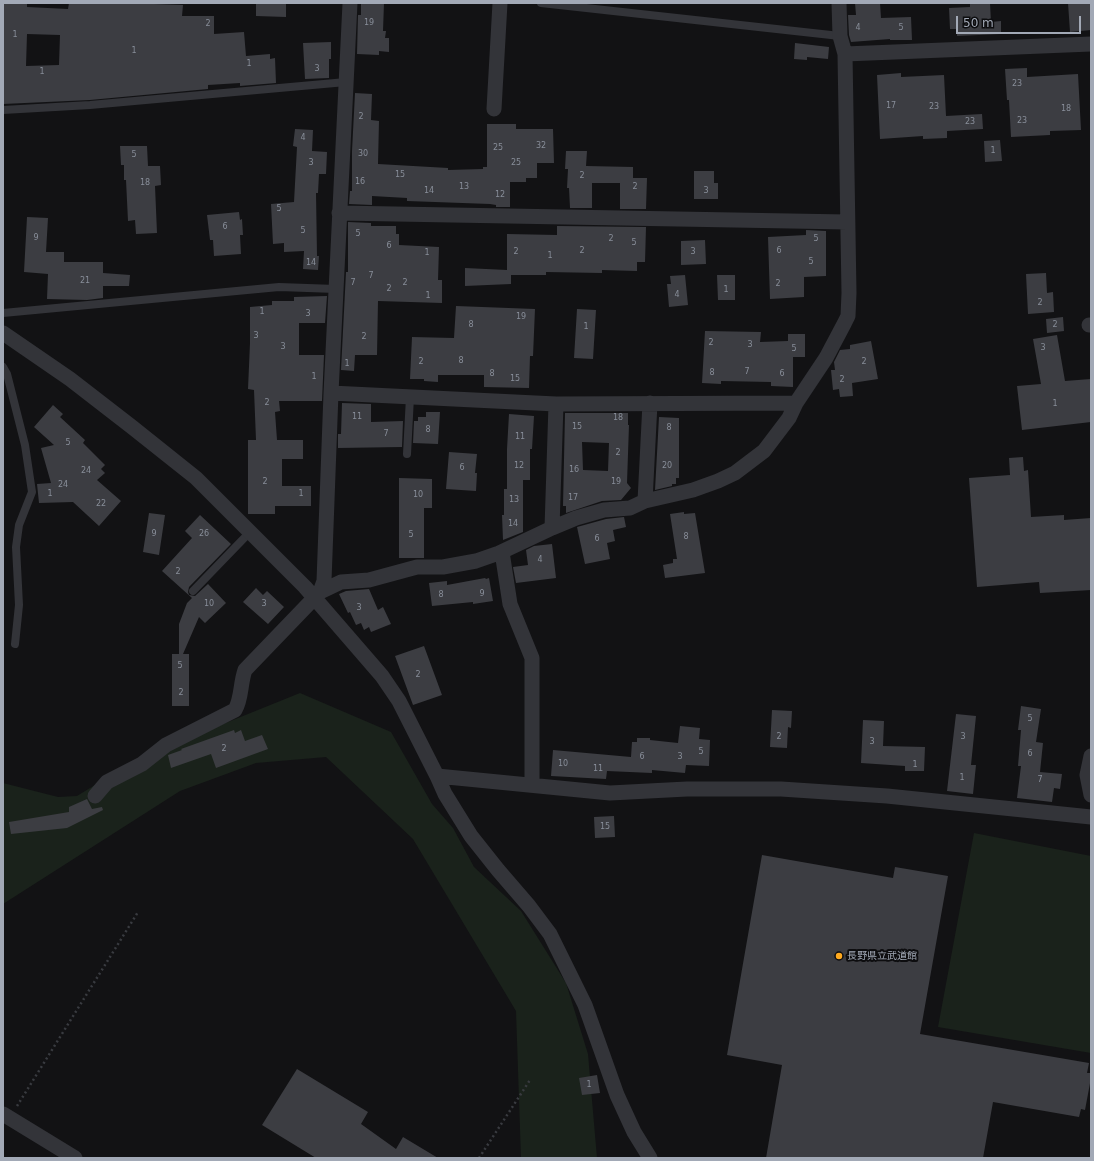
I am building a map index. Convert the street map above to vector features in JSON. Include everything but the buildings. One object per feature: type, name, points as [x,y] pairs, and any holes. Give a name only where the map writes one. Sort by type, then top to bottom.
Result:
[{"type":"street","points":[[95,796],[107,782],[142,764],[166,745],[235,710],[240,699],[242,679],[245,670],[317,595],[324,581],[339,213],[350,3]]},
{"type":"street","points":[[494,109],[500,3]]},
{"type":"street","points":[[317,595],[341,582],[369,580],[417,567],[443,567],[476,561],[502,552],[552,528],[590,513],[604,510],[630,508],[645,501],[693,490],[718,481],[745,466],[764,451],[774,440],[789,418],[796,403],[826,358],[848,316],[849,293],[845,54],[840,36],[839,3]]},
{"type":"street","points":[[845,54],[1091,44]]},
{"type":"street","points":[[339,213],[847,222]]},
{"type":"street","points":[[3,333],[70,379],[196,478],[305,586],[317,595],[382,676],[399,701],[437,776],[444,794],[471,836],[529,906],[550,934],[585,1005],[617,1095],[634,1132],[650,1158]]},
{"type":"street","points":[[331,393],[556,404],[796,403]]},
{"type":"street","points":[[645,501],[650,403]]},
{"type":"street","points":[[552,528],[556,404]]},
{"type":"street","points":[[502,552],[510,604],[532,658],[532,785]]},
{"type":"street","points":[[1091,756],[1087,775],[1091,795]]},
{"type":"street","points":[[437,776],[610,794],[687,789],[781,789],[887,796],[1091,817]]},
{"type":"street","points":[[6,1116],[75,1158]]},
{"type":"lane","points":[[541,3],[840,36]]},
{"type":"lane","points":[[3,110],[90,105],[346,82]]},
{"type":"lane","points":[[3,313],[279,287],[336,288]]},
{"type":"lane","points":[[3,367],[7,374],[25,445],[32,492],[19,525],[16,547],[19,605],[15,644]]},
{"type":"lane","points":[[407,454],[410,397]]},
{"type":"lane","points":[[193,591],[250,532]]},
{"type":"path","points":[[6,1116],[138,912]]},
{"type":"path","points":[[479,1158],[530,1080]]},
{"type":"shaded area","points":[[300,693],[391,732],[432,804],[453,828],[474,867],[521,911],[566,983],[588,1054],[597,1158],[521,1158],[516,1011],[413,839],[326,757],[256,763],[180,791],[3,904],[3,783],[58,797],[77,796],[139,758]]},
{"type":"shaded area","points":[[974,833],[1091,856],[1091,1053],[938,1027]]},
{"type":"place","name":"長野県立武道館","points":[[839,956]]}]
